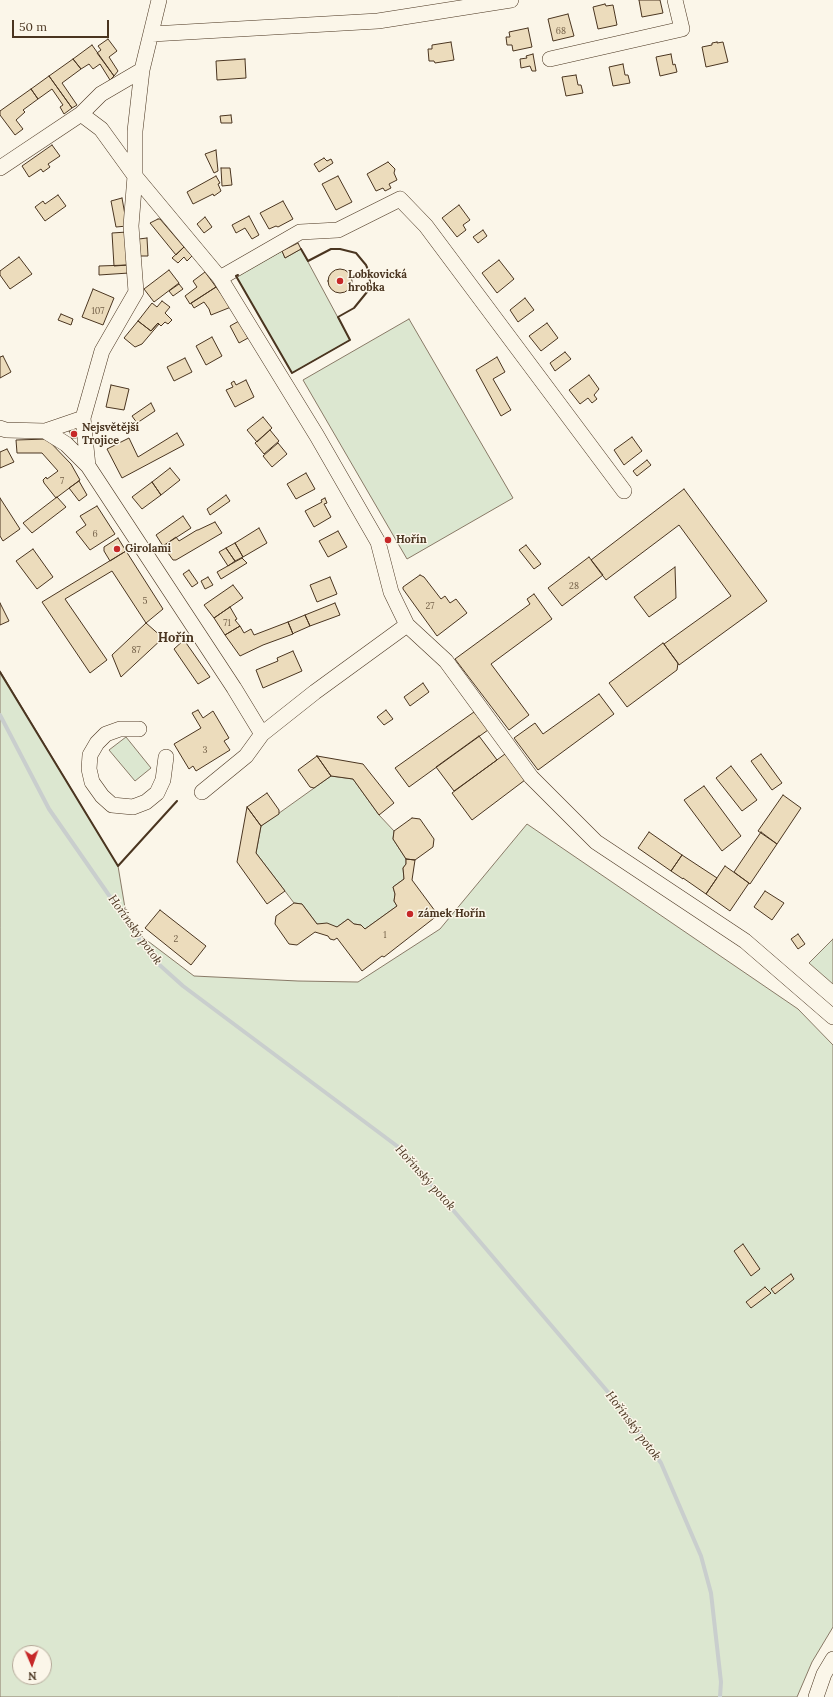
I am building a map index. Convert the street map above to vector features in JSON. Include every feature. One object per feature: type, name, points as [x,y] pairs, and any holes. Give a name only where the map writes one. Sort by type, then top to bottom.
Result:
[{"type":"street","points":[[88,466],[83,418],[102,350],[136,292],[132,226],[135,176],[135,131],[142,70],[152,34],[159,0]]},
{"type":"street","points":[[152,34],[378,22],[484,2],[511,0]]},
{"type":"street","points":[[550,59],[682,29],[675,0]]},
{"type":"street","points":[[0,168],[81,114],[101,94],[142,70]]},
{"type":"street","points":[[81,114],[101,129],[135,176],[220,278],[317,436],[378,542],[391,592],[407,625],[446,661],[531,777],[596,842],[745,941],[833,1017]]},
{"type":"street","points":[[220,278],[300,232],[338,230],[400,199],[426,226],[624,491]]},
{"type":"street","points":[[0,428],[6,430],[45,431],[83,418]]},
{"type":"street","points":[[45,431],[66,444],[88,466],[234,688],[262,734]]},
{"type":"street","points":[[202,792],[246,756],[262,734],[315,692],[407,625]]},
{"type":"street","points":[[139,729],[120,730],[106,734],[90,755],[89,769],[92,782],[102,796],[112,805],[133,807],[146,802],[156,793],[163,780],[166,757]]},
{"type":"street","points":[[816,1697],[828,1674],[833,1659]]},
{"type":"green space","points":[[301,249],[350,340],[292,373],[236,276],[282,251],[285,258]]},
{"type":"green space","points":[[409,319],[513,498],[407,559],[303,380]]},
{"type":"green space","points":[[0,671],[118,866],[128,926],[194,976],[358,982],[440,929],[527,824],[798,1009],[833,1045],[833,1627],[812,1662],[797,1697],[0,1697]]},
{"type":"green space","points":[[126,737],[151,768],[135,781],[109,750]]},
{"type":"green space","points":[[331,776],[353,779],[379,815],[394,831],[393,839],[406,859],[406,864],[403,868],[404,879],[393,887],[395,894],[394,901],[397,906],[365,929],[361,925],[354,924],[348,919],[337,927],[317,924],[302,904],[294,903],[256,853],[261,826]]},
{"type":"green space","points":[[833,939],[833,984],[809,963]]},
{"type":"building","points":[[639,0],[660,0],[663,13],[642,17]]},
{"type":"building","points":[[605,4],[606,6],[613,5],[617,25],[598,29],[593,7]]},
{"type":"building","points":[[568,14],[574,36],[553,41],[548,19]]},
{"type":"building","points":[[528,28],[532,47],[513,51],[512,45],[507,45],[506,37],[510,37],[509,32]]},
{"type":"building","points":[[108,39],[117,51],[109,57],[118,71],[114,76],[97,53],[101,50],[98,46]]},
{"type":"building","points":[[451,42],[454,60],[435,63],[434,61],[429,61],[428,49],[432,49],[432,45]]},
{"type":"building","points":[[723,42],[728,62],[706,67],[702,47],[712,45],[712,43]]},
{"type":"building","points":[[92,45],[114,76],[110,80],[100,64],[93,69],[89,64],[81,69],[73,59]]},
{"type":"building","points":[[533,54],[536,71],[532,71],[530,66],[521,68],[520,59],[527,58],[526,56]]},
{"type":"building","points":[[671,54],[673,65],[675,64],[677,72],[660,76],[656,57]]},
{"type":"building","points":[[73,59],[81,69],[62,83],[77,105],[72,108],[49,76]]},
{"type":"building","points":[[245,59],[246,78],[217,80],[216,61]]},
{"type":"building","points":[[623,64],[625,75],[628,75],[630,83],[613,86],[609,67]]},
{"type":"building","points":[[576,75],[578,85],[581,85],[583,93],[566,96],[562,77]]},
{"type":"building","points":[[49,76],[72,108],[64,114],[60,107],[63,105],[52,89],[38,99],[31,89]]},
{"type":"building","points":[[31,89],[38,99],[23,110],[25,112],[16,120],[23,129],[15,135],[0,115],[0,111]]},
{"type":"building","points":[[231,115],[232,123],[221,123],[220,116]]},
{"type":"building","points":[[52,145],[60,156],[48,164],[50,167],[43,172],[41,169],[29,177],[22,166]]},
{"type":"building","points":[[216,150],[218,171],[214,173],[205,154]]},
{"type":"building","points":[[324,158],[327,161],[331,159],[333,163],[319,172],[314,164]]},
{"type":"building","points":[[388,162],[395,169],[394,173],[397,180],[389,184],[391,188],[385,191],[383,188],[376,191],[367,174]]},
{"type":"building","points":[[221,168],[230,168],[232,185],[222,186]]},
{"type":"building","points":[[216,176],[220,183],[218,184],[221,191],[214,196],[213,194],[193,204],[187,192]]},
{"type":"building","points":[[338,176],[352,202],[336,210],[322,184]]},
{"type":"building","points":[[58,195],[66,206],[45,221],[35,207],[43,201],[45,204]]},
{"type":"building","points":[[122,198],[127,226],[116,227],[111,201]]},
{"type":"building","points":[[283,201],[293,219],[278,227],[276,226],[269,229],[260,213]]},
{"type":"building","points":[[459,205],[470,220],[463,225],[466,230],[457,237],[442,218]]},
{"type":"building","points":[[249,216],[259,235],[252,239],[245,228],[236,233],[232,225]]},
{"type":"building","points":[[205,217],[212,227],[204,233],[197,224]]},
{"type":"building","points":[[160,219],[184,247],[176,255],[150,223]]},
{"type":"building","points":[[483,230],[487,236],[478,243],[473,237]]},
{"type":"building","points":[[127,232],[128,265],[114,266],[112,233]]},
{"type":"building","points":[[147,238],[148,256],[140,256],[139,239]]},
{"type":"building","points":[[298,243],[301,249],[285,258],[282,251]]},
{"type":"building","points":[[184,247],[192,256],[187,261],[184,257],[178,263],[172,258]]},
{"type":"building","points":[[19,257],[32,274],[10,289],[0,275],[0,271]]},
{"type":"building","points":[[499,260],[514,279],[497,293],[482,273]]},
{"type":"building","points":[[128,265],[129,273],[99,275],[99,266]]},
{"type":"building","name":"Lobkovická hrobka","points":[[340,269],[349,272],[352,281],[349,290],[340,293],[331,290],[328,281],[331,272]]},
{"type":"building","points":[[169,270],[179,283],[154,302],[144,289]]},
{"type":"building","points":[[205,272],[216,287],[190,304],[185,296],[197,287],[193,281]]},
{"type":"building","points":[[179,284],[183,289],[173,296],[169,291]]},
{"type":"building","points":[[216,287],[231,307],[211,315],[204,302],[194,308],[191,303]]},
{"type":"building","points":[[93,289],[114,298],[103,325],[82,317]]},
{"type":"building","points":[[525,298],[534,310],[518,322],[510,310]]},
{"type":"building","points":[[162,301],[170,307],[165,313],[172,320],[168,324],[165,322],[161,326],[158,323],[151,331],[138,321],[152,303],[157,307]]},
{"type":"building","points":[[61,314],[73,319],[71,325],[58,320]]},
{"type":"building","points":[[138,321],[151,331],[158,323],[159,324],[142,344],[135,347],[124,338]]},
{"type":"building","points":[[239,321],[248,338],[239,343],[230,326]]},
{"type":"building","points":[[547,323],[558,338],[541,351],[529,336]]},
{"type":"building","points":[[212,337],[222,356],[206,365],[196,346]]},
{"type":"building","points":[[565,352],[571,359],[555,371],[550,363]]},
{"type":"building","points":[[3,356],[11,372],[0,378],[0,357]]},
{"type":"building","points":[[497,357],[505,372],[493,379],[511,410],[501,416],[476,370]]},
{"type":"building","points":[[185,358],[192,372],[174,381],[167,367]]},
{"type":"building","points":[[589,375],[599,389],[594,395],[597,399],[592,403],[588,398],[580,404],[569,390]]},
{"type":"building","points":[[246,380],[254,397],[235,407],[226,390],[233,387],[231,383],[234,381],[236,385]]},
{"type":"building","points":[[111,385],[129,389],[124,410],[106,407]]},
{"type":"building","points":[[151,403],[155,411],[137,423],[132,416]]},
{"type":"building","points":[[263,417],[272,428],[257,442],[247,430]]},
{"type":"building","name":"Nejsvětější Trojice","points":[[77,428],[79,437],[72,439],[69,431]]},
{"type":"building","points":[[270,430],[279,441],[264,454],[255,443]]},
{"type":"building","points":[[177,433],[184,445],[122,478],[107,449],[129,438],[138,457]]},
{"type":"building","points":[[632,437],[642,451],[624,465],[614,450]]},
{"type":"building","points":[[47,439],[71,464],[80,480],[56,498],[43,480],[46,477],[47,479],[58,471],[42,453],[17,453],[16,440]]},
{"type":"building","points":[[278,443],[287,454],[272,467],[263,456]]},
{"type":"building","points":[[7,449],[14,462],[0,468],[0,452]]},
{"type":"building","points":[[647,460],[651,465],[637,476],[633,471]]},
{"type":"building","points":[[170,468],[180,480],[161,495],[152,482]]},
{"type":"building","points":[[306,473],[315,489],[296,499],[287,484]]},
{"type":"building","points":[[79,481],[87,495],[79,501],[69,488]]},
{"type":"building","points":[[152,482],[161,495],[142,509],[132,497]]},
{"type":"building","points":[[684,489],[767,601],[679,665],[664,644],[731,596],[679,525],[606,580],[591,560]]},
{"type":"building","points":[[226,495],[230,501],[210,515],[207,509]]},
{"type":"building","points":[[57,497],[66,507],[32,533],[23,523]]},
{"type":"building","points":[[0,498],[20,529],[3,541],[0,536]]},
{"type":"building","points":[[325,498],[327,503],[324,504],[331,517],[314,527],[305,511],[322,502],[321,500]]},
{"type":"building","points":[[97,506],[115,534],[90,550],[76,532],[86,525],[80,516]]},
{"type":"building","points":[[183,516],[191,528],[163,546],[156,535]]},
{"type":"building","points":[[215,522],[222,533],[176,560],[173,560],[163,546],[176,537],[179,541],[197,530]]},
{"type":"building","points":[[259,528],[267,543],[243,557],[235,543]]},
{"type":"building","points":[[338,531],[347,547],[328,557],[319,541]]},
{"type":"building","points":[[118,538],[126,551],[110,561],[104,551],[104,547]]},
{"type":"building","points":[[235,543],[243,557],[235,561],[226,548]]},
{"type":"building","points":[[526,545],[541,564],[534,569],[519,550]]},
{"type":"building","points":[[226,548],[235,561],[228,566],[219,552]]},
{"type":"building","points":[[33,549],[53,577],[37,589],[16,561]]},
{"type":"building","points":[[126,551],[163,609],[146,623],[112,571],[65,599],[107,660],[90,673],[42,602]]},
{"type":"building","points":[[589,557],[603,575],[562,606],[548,588]]},
{"type":"building","points":[[242,558],[247,563],[221,579],[217,572]]},
{"type":"building","points":[[675,567],[676,598],[649,617],[634,597]]},
{"type":"building","points":[[189,570],[198,583],[192,587],[183,574]]},
{"type":"building","points":[[420,575],[424,577],[441,599],[445,596],[450,603],[456,599],[467,613],[437,636],[403,589],[403,587]]},
{"type":"building","points":[[208,577],[213,585],[205,589],[201,581]]},
{"type":"building","points":[[330,577],[337,594],[317,602],[310,585]]},
{"type":"building","points":[[233,585],[243,598],[214,618],[204,605]]},
{"type":"building","points":[[534,594],[552,619],[491,664],[529,715],[509,730],[455,659],[530,604],[527,599]]},
{"type":"building","points":[[0,603],[9,621],[0,625]]},
{"type":"building","points":[[335,603],[340,615],[310,626],[305,615]]},
{"type":"building","points":[[230,607],[237,619],[235,620],[240,626],[225,635],[214,618]]},
{"type":"building","points":[[305,615],[310,626],[293,634],[288,622]]},
{"type":"building","points":[[288,622],[293,634],[263,645],[240,656],[225,635],[240,626],[244,633],[251,629],[254,635]]},
{"type":"building","points":[[146,623],[163,638],[121,677],[112,655]]},
{"type":"building","points":[[184,640],[210,677],[198,684],[174,649]]},
{"type":"building","points":[[663,643],[678,663],[677,670],[627,707],[609,683]]},
{"type":"building","points":[[293,651],[302,671],[263,688],[256,670],[278,661],[277,658]]},
{"type":"building","points":[[423,683],[429,692],[410,706],[404,697]]},
{"type":"building","points":[[599,694],[614,714],[538,770],[514,738],[535,723],[543,734]]},
{"type":"building","points":[[198,710],[203,718],[213,711],[229,738],[224,741],[230,750],[196,771],[193,766],[189,769],[174,744],[201,728],[192,713]]},
{"type":"building","points":[[386,710],[393,719],[384,725],[377,717]]},
{"type":"building","points":[[474,712],[488,730],[409,787],[395,768]]},
{"type":"building","points":[[479,736],[497,760],[454,791],[436,767]]},
{"type":"building","points":[[505,754],[525,780],[472,820],[452,793]]},
{"type":"building","points":[[761,754],[782,783],[772,790],[751,761]]},
{"type":"building","points":[[317,756],[331,776],[314,788],[310,787],[298,770]]},
{"type":"building","points":[[317,756],[363,764],[394,803],[379,815],[353,779],[331,776]]},
{"type":"building","points":[[731,766],[757,800],[742,811],[716,778]]},
{"type":"building","points":[[704,786],[741,836],[722,851],[684,800]]},
{"type":"building","points":[[267,793],[279,810],[279,814],[261,826],[247,807]]},
{"type":"building","points":[[783,795],[801,808],[777,844],[758,831]]},
{"type":"building","points":[[247,807],[261,826],[256,853],[285,891],[267,904],[237,862]]},
{"type":"building","points":[[412,818],[420,819],[434,839],[433,847],[415,860],[406,859],[393,839],[394,831]]},
{"type":"building","points":[[649,832],[682,855],[671,871],[638,848]]},
{"type":"building","points":[[761,832],[777,844],[750,884],[734,872]]},
{"type":"building","points":[[682,855],[717,878],[706,894],[671,871]]},
{"type":"building","name":"zámek Hořín","points":[[406,859],[415,860],[412,880],[438,915],[384,957],[382,956],[362,971],[337,938],[334,940],[330,939],[328,936],[315,932],[297,945],[289,944],[275,924],[276,916],[294,903],[302,904],[317,924],[327,923],[337,927],[348,919],[354,924],[361,925],[365,929],[397,906],[394,901],[395,894],[393,887],[404,879],[403,868],[406,864]]},
{"type":"building","points":[[725,866],[749,883],[730,911],[706,894]]},
{"type":"building","points":[[765,891],[784,903],[772,920],[754,907]]},
{"type":"building","points":[[160,910],[206,946],[191,965],[145,928]]},
{"type":"building","points":[[798,934],[805,944],[798,949],[791,939]]},
{"type":"building","points":[[743,1244],[760,1269],[751,1276],[734,1251]]},
{"type":"building","points":[[791,1274],[794,1279],[775,1294],[771,1289]]},
{"type":"building","points":[[765,1287],[771,1293],[751,1308],[746,1302]]},
{"type":"waterway","name":"Hořínský potok","points":[[0,715],[49,809],[154,960],[183,986],[401,1149],[625,1412],[661,1463],[701,1556],[711,1593],[721,1682],[720,1697]]},
{"type":"wall","points":[[238,275],[236,276],[292,373],[350,340],[338,317],[354,308],[367,292],[370,283],[369,272],[366,265],[356,253],[340,249],[331,249],[308,261],[301,249]]},
{"type":"wall","points":[[0,672],[118,866],[177,801]]},
{"type":"place","name":"Lobkovická hrobka","points":[[340,281]]},
{"type":"place","name":"Nejsvětější Trojice","points":[[74,434]]},
{"type":"place","name":"Hořín","points":[[388,540]]},
{"type":"place","name":"Girolami","points":[[117,549]]},
{"type":"place","name":"zámek Hořín","points":[[410,914]]},
{"type":"district","name":"Hořín","points":[[176,638]]}]
